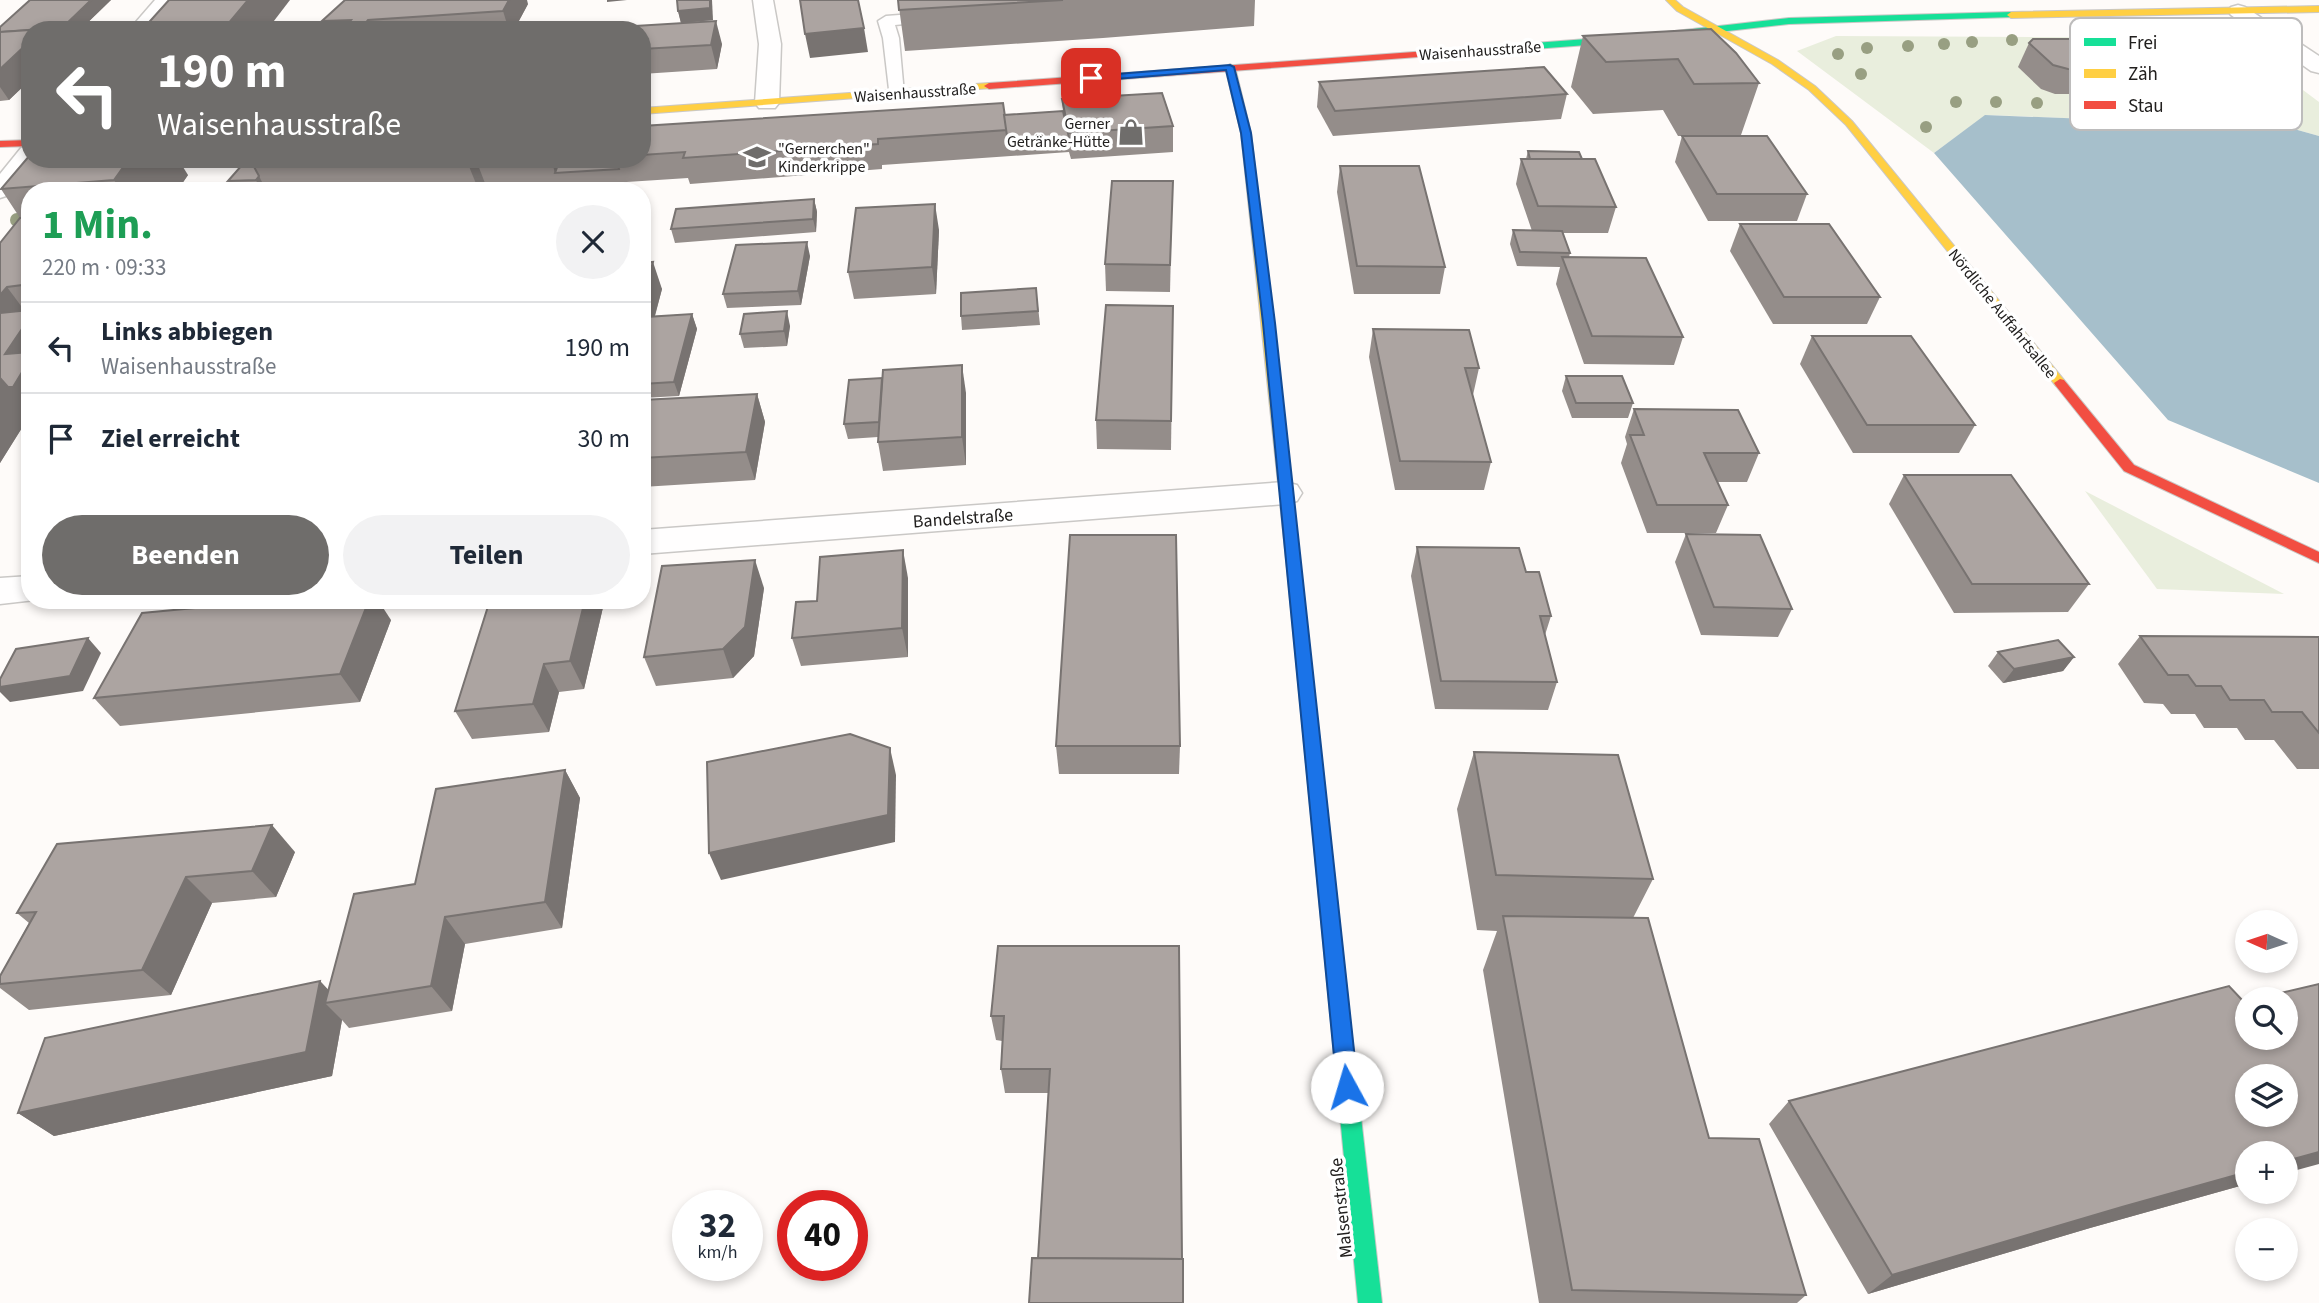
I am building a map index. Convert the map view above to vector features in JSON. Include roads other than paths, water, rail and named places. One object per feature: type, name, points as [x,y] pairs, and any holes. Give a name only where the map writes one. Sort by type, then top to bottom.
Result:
[{"type":"street","points":[[147,21],[166,0]]},
{"type":"street","points":[[763,0],[770,44],[768,103]]},
{"type":"street","name":"Nördliche Auffahrtsallee","points":[[1670,0],[1775,62],[1812,88],[1849,123],[2129,468],[2319,558]]},
{"type":"street","name":"Waisenhausstraße","points":[[651,110],[1640,38],[1714,28],[1858,18],[2319,9]]},
{"type":"street","points":[[2238,11],[2248,18]]},
{"type":"street","points":[[2302,54],[2319,66]]},
{"type":"street","name":"Malsenstraße","points":[[1230,67],[1249,155],[1370,1303]]},
{"type":"street","points":[[0,144],[21,143]]},
{"type":"street","points":[[0,190],[21,164]]},
{"type":"street","name":"Bandelstraße","points":[[651,541],[1285,493]]},
{"type":"street","points":[[0,591],[21,590]]},
{"type":"lane","points":[[896,94],[887,21],[951,16]]},
{"type":"water","points":[[1985,115],[2070,118],[2070,130],[2298,130],[2319,136],[2319,483],[2168,420],[1934,153]]},
{"type":"place","name":"Gerner Getränke-Hütte","points":[[1131,132]]},
{"type":"place","name":"\"Gernerchen\" Kinderkrippe","points":[[757,157]]}]
